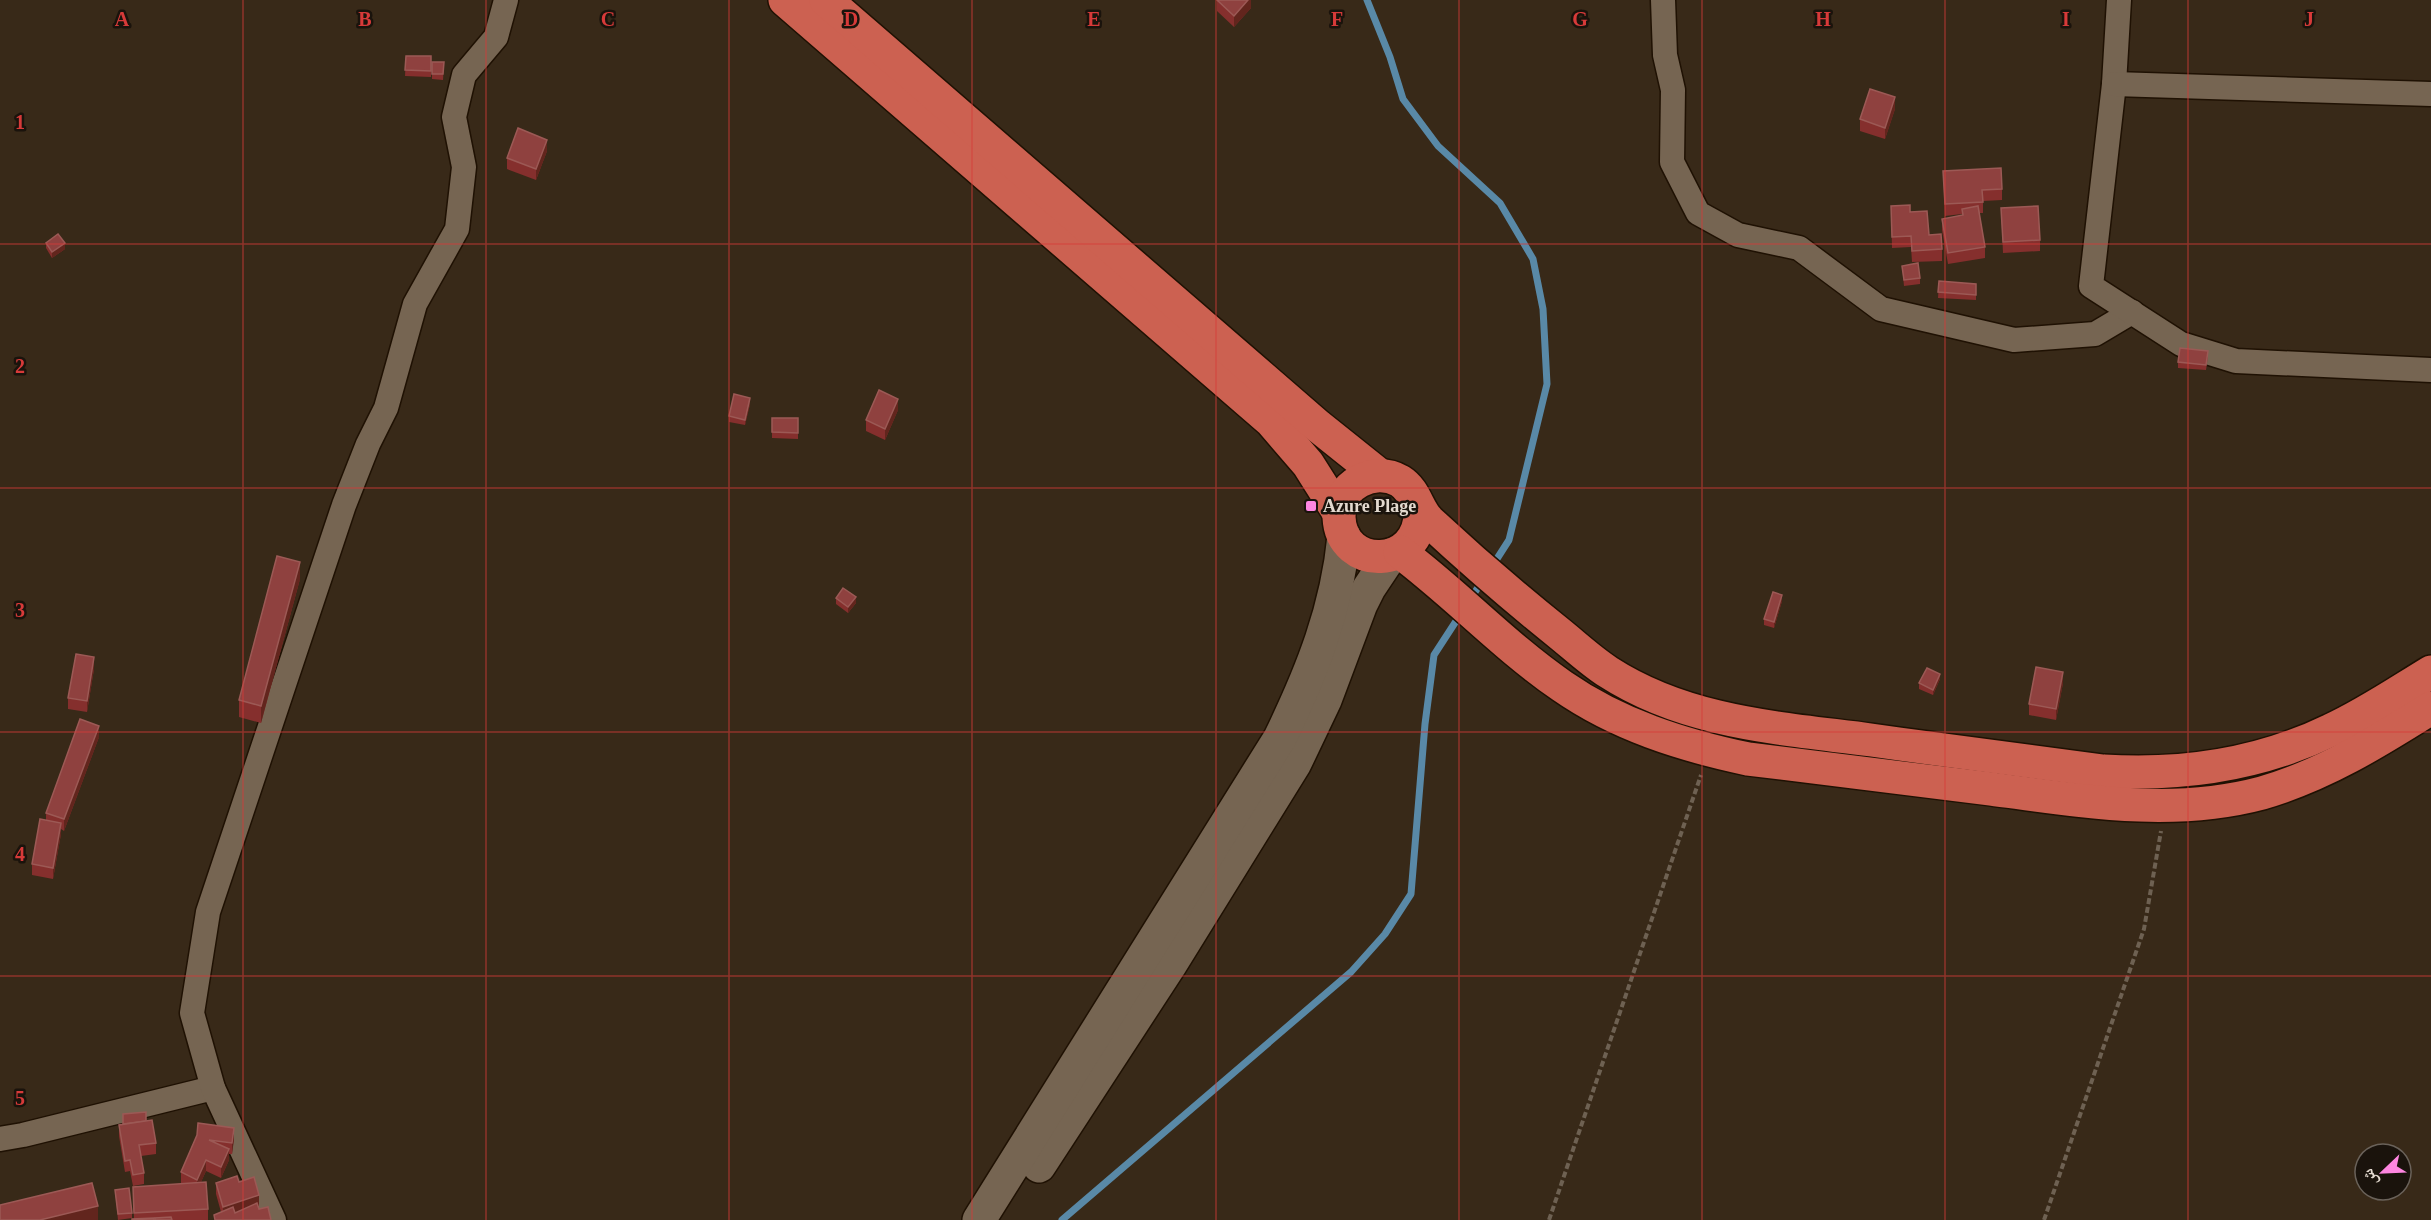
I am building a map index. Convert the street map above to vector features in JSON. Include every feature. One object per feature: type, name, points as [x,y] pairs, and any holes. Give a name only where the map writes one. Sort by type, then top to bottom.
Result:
[{"type":"highway","points":[[785,0],[1257,408],[1290,441],[1308,464],[1353,548],[1367,555],[1405,559],[1562,686],[1632,725],[1707,750],[1748,759],[2092,802],[2166,807],[2229,800],[2290,784],[2348,759],[2431,708]]},
{"type":"highway","points":[[825,0],[1318,426],[1378,474],[1406,485],[1413,493],[1420,512],[1420,521],[1405,559]]},
{"type":"highway","points":[[1341,524],[1347,491],[1356,483],[1378,474]]},
{"type":"highway","points":[[1420,512],[1522,604],[1606,670],[1644,692],[1694,712],[1758,725],[2103,771],[2182,772],[2221,767],[2297,746],[2333,730],[2431,672]]},
{"type":"main road","points":[[979,1220],[1265,766],[1280,738],[1296,706],[1329,619],[1339,576],[1341,524]]},
{"type":"main road","points":[[1004,1220],[1170,965],[1295,764],[1325,700],[1369,588],[1405,559]]},
{"type":"street","points":[[274,1220],[213,1088],[192,1013],[208,912],[344,505],[368,444],[386,408],[415,304],[457,230],[464,167],[454,117],[464,75],[496,37],[506,0]]},
{"type":"street","points":[[1663,0],[1665,55],[1673,90],[1672,162],[1698,213],[1738,235],[1799,248],[1881,309],[2014,340],[2095,334],[2132,312]]},
{"type":"street","points":[[2119,0],[2114,84],[2091,286],[2181,344],[2236,361],[2431,370]]},
{"type":"street","points":[[2114,84],[2431,94]]},
{"type":"street","points":[[0,1138],[23,1135],[213,1088]]},
{"type":"path","points":[[1549,1220],[1572,1148],[1668,876],[1698,786],[1707,750]]},
{"type":"path","points":[[2044,1220],[2144,929],[2166,807]]},
{"type":"building","points":[[1217,0],[1248,0],[1234,16]]},
{"type":"building","points":[[406,56],[431,56],[431,71],[405,70]]},
{"type":"building","points":[[432,62],[444,62],[443,74],[432,74]]},
{"type":"building","points":[[1870,89],[1895,97],[1885,128],[1860,119]]},
{"type":"building","points":[[518,128],[547,140],[536,169],[507,158]]},
{"type":"building","points":[[2001,168],[2002,189],[1982,190],[1983,202],[1945,204],[1943,171]]},
{"type":"building","points":[[1910,205],[1910,212],[1927,211],[1929,235],[1941,234],[1942,249],[1912,251],[1911,236],[1892,237],[1891,206]]},
{"type":"building","points":[[1978,206],[1985,247],[1948,253],[1942,219],[1963,215],[1962,209]]},
{"type":"building","points":[[2038,206],[2040,240],[2003,242],[2001,208]]},
{"type":"building","points":[[58,234],[65,243],[52,252],[46,243]]},
{"type":"building","points":[[1918,263],[1920,278],[1904,280],[1902,266]]},
{"type":"building","points":[[1939,281],[1976,284],[1976,295],[1938,292]]},
{"type":"building","points":[[2180,348],[2208,351],[2206,365],[2178,362]]},
{"type":"building","points":[[879,390],[898,399],[885,429],[866,420]]},
{"type":"building","points":[[734,394],[750,398],[745,420],[729,416]]},
{"type":"building","points":[[772,418],[798,418],[798,433],[772,432]]},
{"type":"building","points":[[277,556],[300,562],[261,706],[239,700]]},
{"type":"building","points":[[843,588],[856,597],[848,607],[836,598]]},
{"type":"building","points":[[1773,592],[1782,595],[1774,622],[1764,619]]},
{"type":"building","points":[[76,654],[94,657],[87,701],[68,698]]},
{"type":"building","points":[[2036,667],[2063,672],[2056,709],[2029,704]]},
{"type":"building","points":[[1927,668],[1940,674],[1933,690],[1919,683]]},
{"type":"building","points":[[80,719],[99,726],[64,819],[46,813]]},
{"type":"building","points":[[40,819],[61,823],[53,868],[32,864]]},
{"type":"building","points":[[146,1112],[146,1121],[123,1124],[123,1114]]},
{"type":"building","points":[[152,1120],[156,1143],[139,1145],[144,1173],[133,1175],[130,1160],[125,1161],[119,1125]]},
{"type":"building","points":[[198,1123],[234,1128],[232,1143],[209,1140],[229,1149],[221,1167],[206,1160],[197,1180],[181,1172],[197,1135]]},
{"type":"building","points":[[237,1176],[239,1182],[254,1177],[259,1195],[223,1207],[216,1183]]},
{"type":"building","points":[[206,1182],[208,1209],[134,1213],[133,1187]]},
{"type":"building","points":[[92,1183],[98,1206],[40,1220],[0,1220],[0,1205]]},
{"type":"building","points":[[129,1188],[132,1213],[118,1214],[115,1190]]},
{"type":"building","points":[[257,1203],[259,1209],[268,1207],[271,1220],[215,1220],[214,1215],[233,1207],[235,1213]]},
{"type":"building","points":[[171,1217],[172,1220],[155,1220],[155,1218]]},
{"type":"building","points":[[154,1218],[154,1220],[132,1220],[132,1219]]},
{"type":"waterway","points":[[1367,0],[1390,57],[1403,99],[1438,146],[1500,203],[1533,259],[1543,309],[1547,384],[1509,540],[1493,565]]},
{"type":"waterway","points":[[1469,601],[1483,580]]},
{"type":"waterway","points":[[1062,1220],[1351,972],[1385,934],[1411,894],[1425,724],[1434,655],[1460,615]]},
{"type":"place","name":"Azure Plage","points":[[1311,506]]}]
